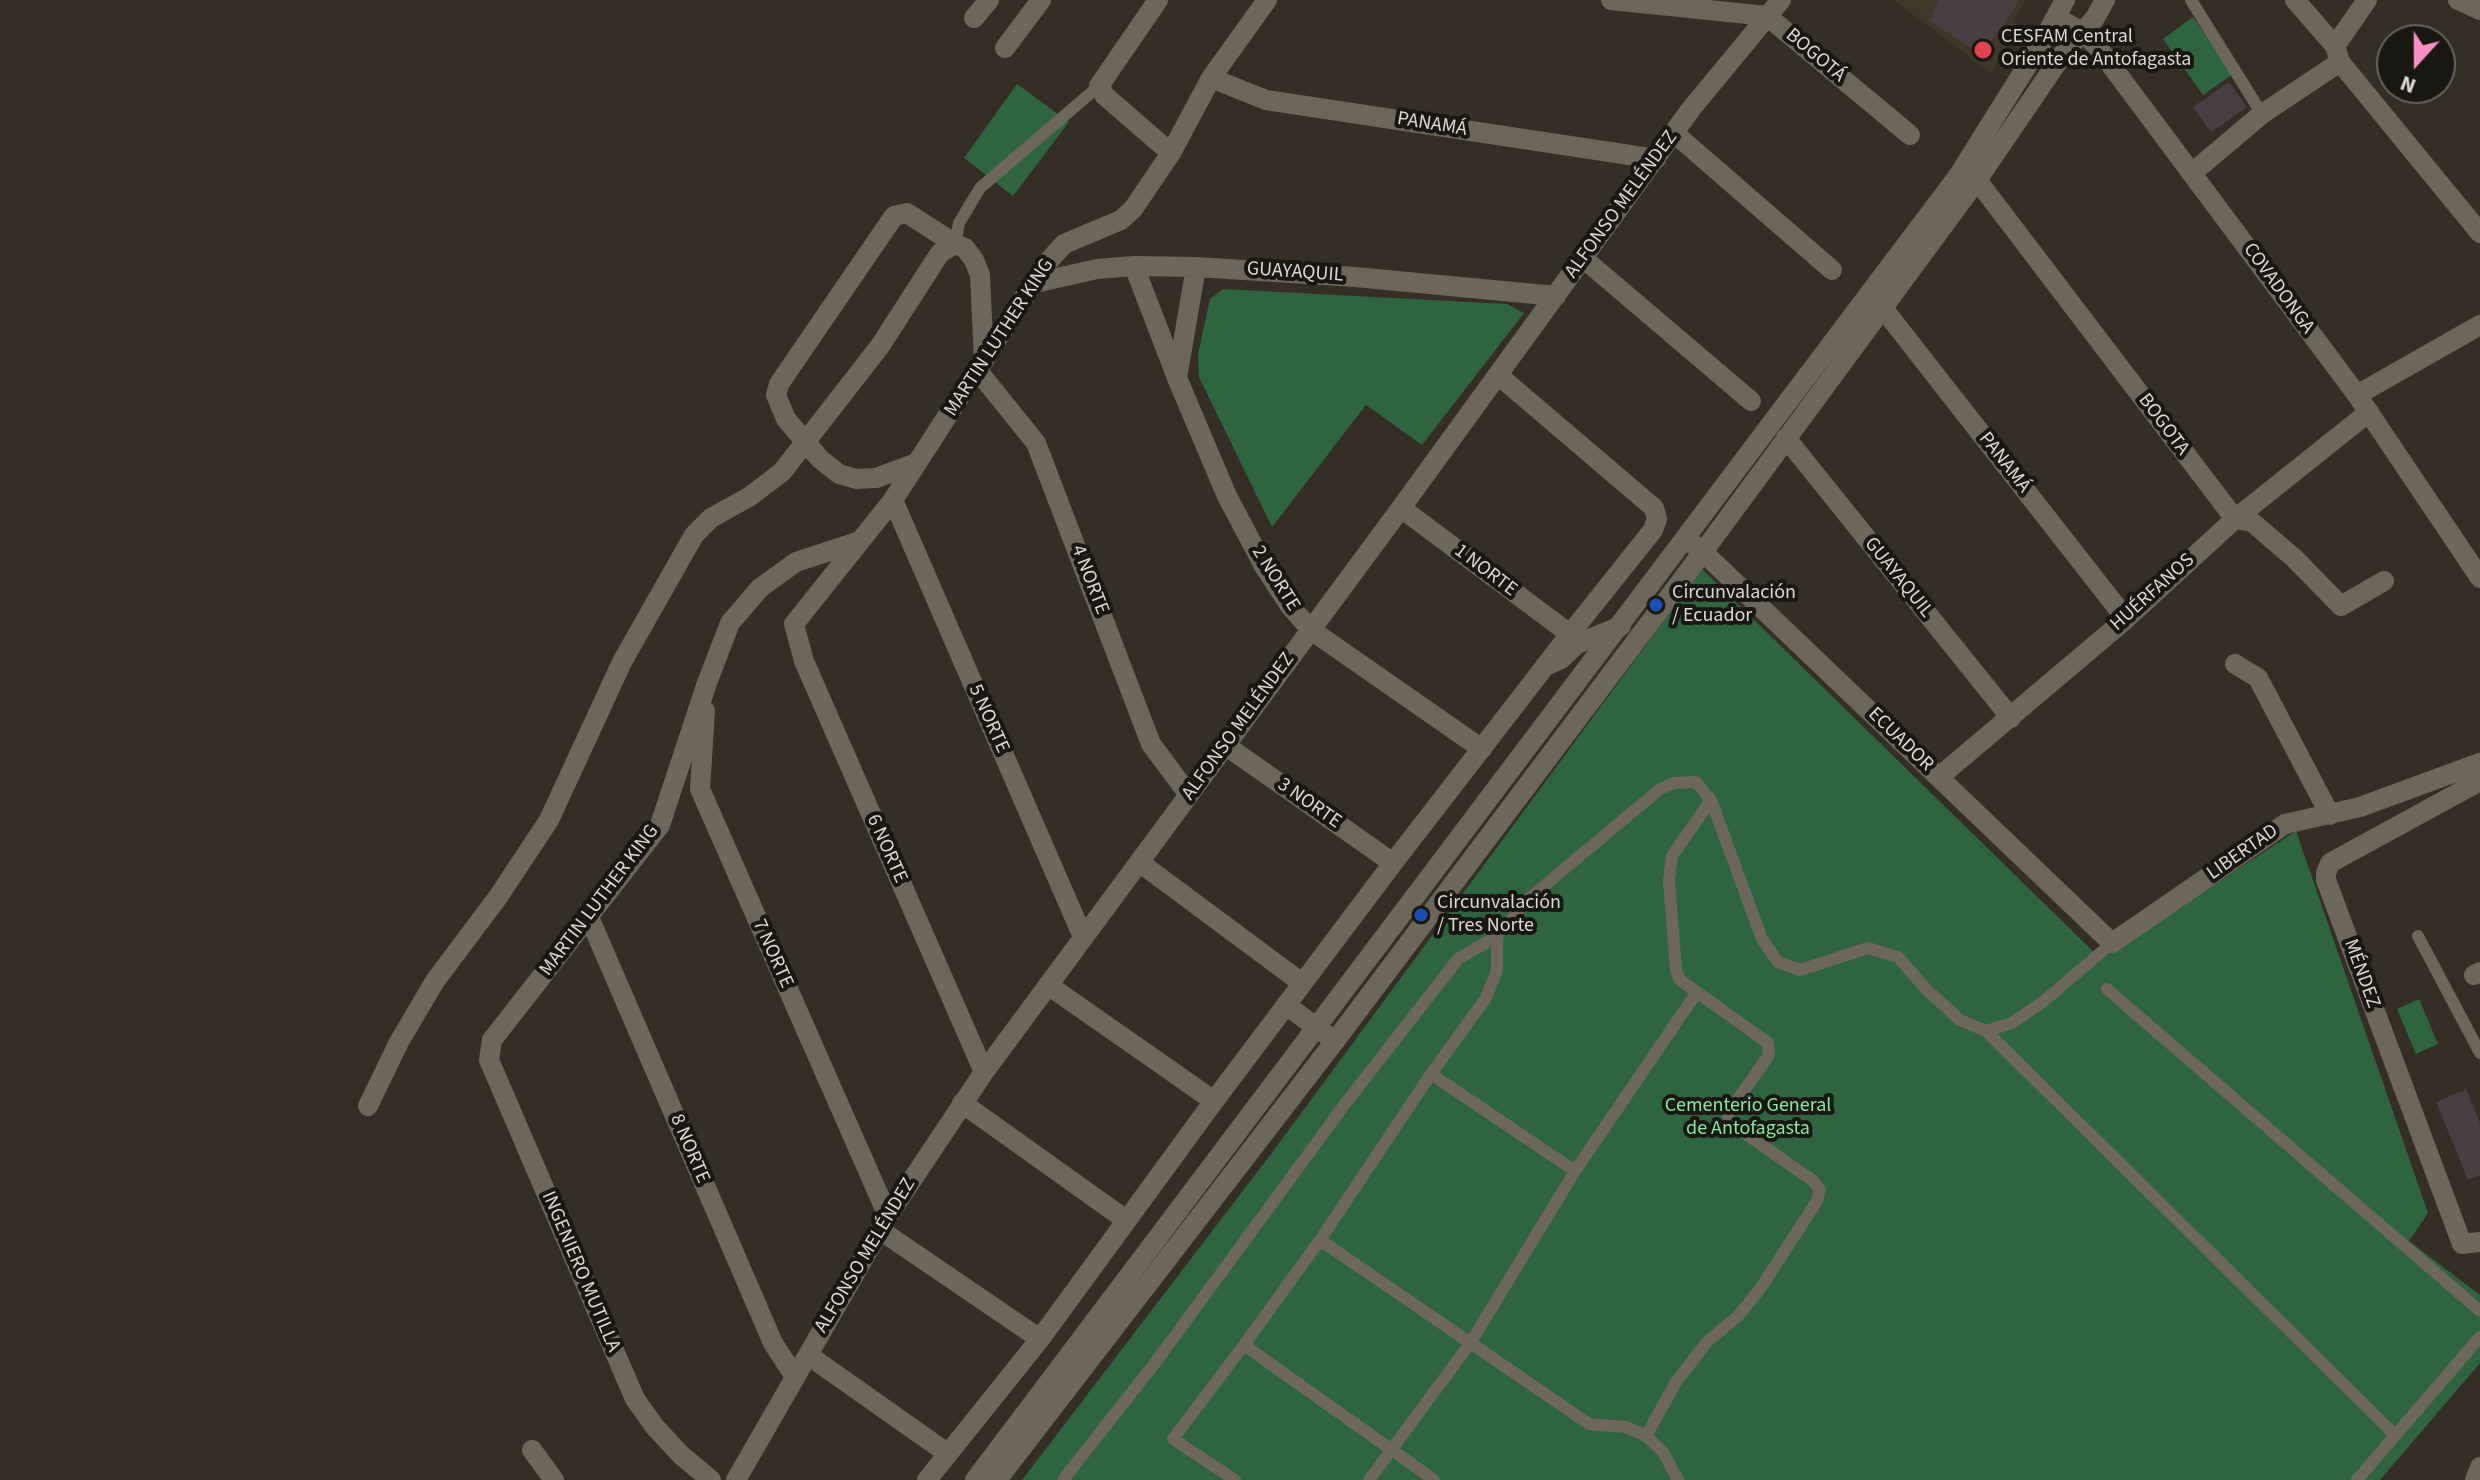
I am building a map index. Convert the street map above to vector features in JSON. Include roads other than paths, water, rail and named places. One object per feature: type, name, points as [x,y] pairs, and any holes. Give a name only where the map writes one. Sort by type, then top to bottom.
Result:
[{"type":"street","points":[[974,18],[989,0]]},
{"type":"street","points":[[1005,48],[1041,0]]},
{"type":"street","points":[[1158,0],[1099,86],[1105,96],[1171,153]]},
{"type":"street","name":"MARTIN LUTHER KING","points":[[794,624],[893,500],[1045,265],[1064,244],[1127,215],[1171,153],[1211,78],[1267,0]]},
{"type":"street","name":"BOGOTÁ","points":[[1611,0],[1767,16],[1910,135]]},
{"type":"street","name":"ALFONSO MELÉNDEZ","points":[[736,1480],[884,1223],[962,1103],[1674,133],[1781,0]]},
{"type":"street","points":[[997,1480],[1335,1041],[1703,552],[1977,180],[2063,54],[2105,0]]},
{"type":"street","points":[[2295,0],[2480,233]]},
{"type":"street","points":[[2192,173],[2337,54],[2367,0]]},
{"type":"street","points":[[2458,0],[2480,10]]},
{"type":"street","points":[[975,1480],[1958,176],[2061,9]]},
{"type":"street","name":"COVADONGA","points":[[2061,9],[2099,49],[2357,395],[2480,578]]},
{"type":"street","name":"PANAMÁ","points":[[1211,78],[1266,100],[1656,159]]},
{"type":"street","points":[[1674,133],[1832,270]]},
{"type":"street","name":"BOGOTA","points":[[1977,180],[2235,519],[2252,522],[2294,558],[2341,606],[2384,581]]},
{"type":"street","points":[[917,463],[876,478],[856,479],[839,474],[786,419],[776,395],[779,384],[898,213],[907,213],[965,248],[974,260],[980,275],[981,366]]},
{"type":"street","points":[[368,1106],[399,1042],[435,981],[498,897],[549,820],[622,662],[694,535],[711,518],[749,497],[782,472],[880,346],[940,253],[955,244]]},
{"type":"street","points":[[1584,259],[1751,401]]},
{"type":"street","name":"2 NORTE","points":[[1134,266],[1227,496],[1264,566],[1290,606],[1311,630],[1482,749]]},
{"type":"street","points":[[1177,378],[1196,267]]},
{"type":"street","name":"GUAYAQUIL","points":[[1035,283],[1097,269],[1196,267],[1355,277],[1556,296]]},
{"type":"street","name":"PANAMÁ","points":[[1882,307],[2126,619]]},
{"type":"street","points":[[2357,395],[2480,325]]},
{"type":"street","name":"4 NORTE","points":[[981,366],[1036,443],[1151,744],[1189,795]]},
{"type":"street","points":[[927,1480],[1040,1339],[1393,863],[1653,530],[1657,519],[1654,508],[1498,375]]},
{"type":"street","name":"HUÉRFANOS","points":[[1939,777],[2126,619],[2235,519],[2369,412]]},
{"type":"street","name":"GUAYAQUIL","points":[[1786,438],[2011,718]]},
{"type":"street","name":"5 NORTE","points":[[893,500],[1083,937]]},
{"type":"street","name":"1 NORTE","points":[[1401,508],[1570,634]]},
{"type":"street","name":"ECUADOR","points":[[1686,539],[2112,943]]},
{"type":"street","name":"MARTIN LUTHER KING","points":[[492,1040],[660,825],[730,623],[760,588],[796,562],[857,542]]},
{"type":"street","name":"6 NORTE","points":[[794,624],[804,661],[984,1072]]},
{"type":"street","points":[[1545,666],[1561,659],[1577,644],[1621,626]]},
{"type":"street","points":[[2235,664],[2258,678],[2330,815]]},
{"type":"street","name":"7 NORTE","points":[[707,683],[700,789],[884,1223]]},
{"type":"street","name":"3 NORTE","points":[[1225,745],[1393,863]]},
{"type":"street","name":"LIBERTAD","points":[[2112,943],[2285,824],[2360,807],[2480,763]]},
{"type":"street","name":"MÉNDEZ","points":[[2471,1243],[2326,880],[2326,873],[2330,863],[2480,781]]},
{"type":"street","points":[[1139,862],[1302,983]]},
{"type":"street","name":"8 NORTE","points":[[589,917],[773,1343],[795,1377]]},
{"type":"street","points":[[1048,985],[1214,1101]]},
{"type":"street","points":[[1286,1005],[1335,1041]]},
{"type":"street","name":"INGENIERO MUTILLA","points":[[492,1040],[489,1060],[635,1399],[681,1455],[711,1480]]},
{"type":"street","points":[[962,1103],[1126,1220]]},
{"type":"street","points":[[884,1223],[1040,1339]]},
{"type":"street","points":[[808,1355],[947,1453]]},
{"type":"street","points":[[532,1450],[554,1480]]},
{"type":"street","points":[[2475,1480],[2480,1467]]},
{"type":"lane","points":[[2191,0],[2262,114]]},
{"type":"lane","points":[[955,244],[959,223],[980,188],[1099,86]]},
{"type":"lane","points":[[1063,1480],[1158,1359],[1345,1104],[1458,959],[1497,936],[1526,901],[1660,789],[1674,783],[1696,782],[1711,800],[1762,939],[1778,962],[1800,970],[1868,948],[1898,957],[1926,989],[1960,1020],[1986,1031],[2395,1435]]},
{"type":"lane","points":[[1646,1436],[1676,1382],[1707,1342],[1738,1316],[1760,1289],[1817,1201],[1820,1190],[1812,1180],[1730,1123],[1728,1115],[1731,1109],[1769,1055],[1768,1043],[1680,980],[1676,970],[1669,880],[1672,856],[1711,800]]},
{"type":"lane","points":[[1235,1480],[1173,1439],[1320,1240],[1486,998],[1497,970],[1497,936]]},
{"type":"lane","points":[[2418,936],[2480,1053]]},
{"type":"lane","points":[[1986,1031],[2012,1023],[2044,1001],[2112,943]]},
{"type":"lane","points":[[2107,989],[2480,1311]]},
{"type":"lane","points":[[1369,1480],[1471,1342],[1575,1171],[1697,992]]},
{"type":"lane","points":[[1431,1074],[1575,1171]]},
{"type":"lane","points":[[1320,1240],[1589,1424],[1626,1427],[1646,1436],[1663,1452],[1678,1480]]},
{"type":"lane","points":[[2357,1480],[2480,1337]]},
{"type":"lane","points":[[1244,1345],[1434,1480]]},
{"type":"place","name":"CESFAM Central Oriente de Antofagasta","points":[[1983,50]]},
{"type":"place","name":"Circunvalación / Ecuador","points":[[1656,605]]},
{"type":"place","name":"Circunvalación / Tres Norte","points":[[1421,915]]},
{"type":"park label","name":"Cementerio General de Antofagasta","points":[[1748,1118]]}]
